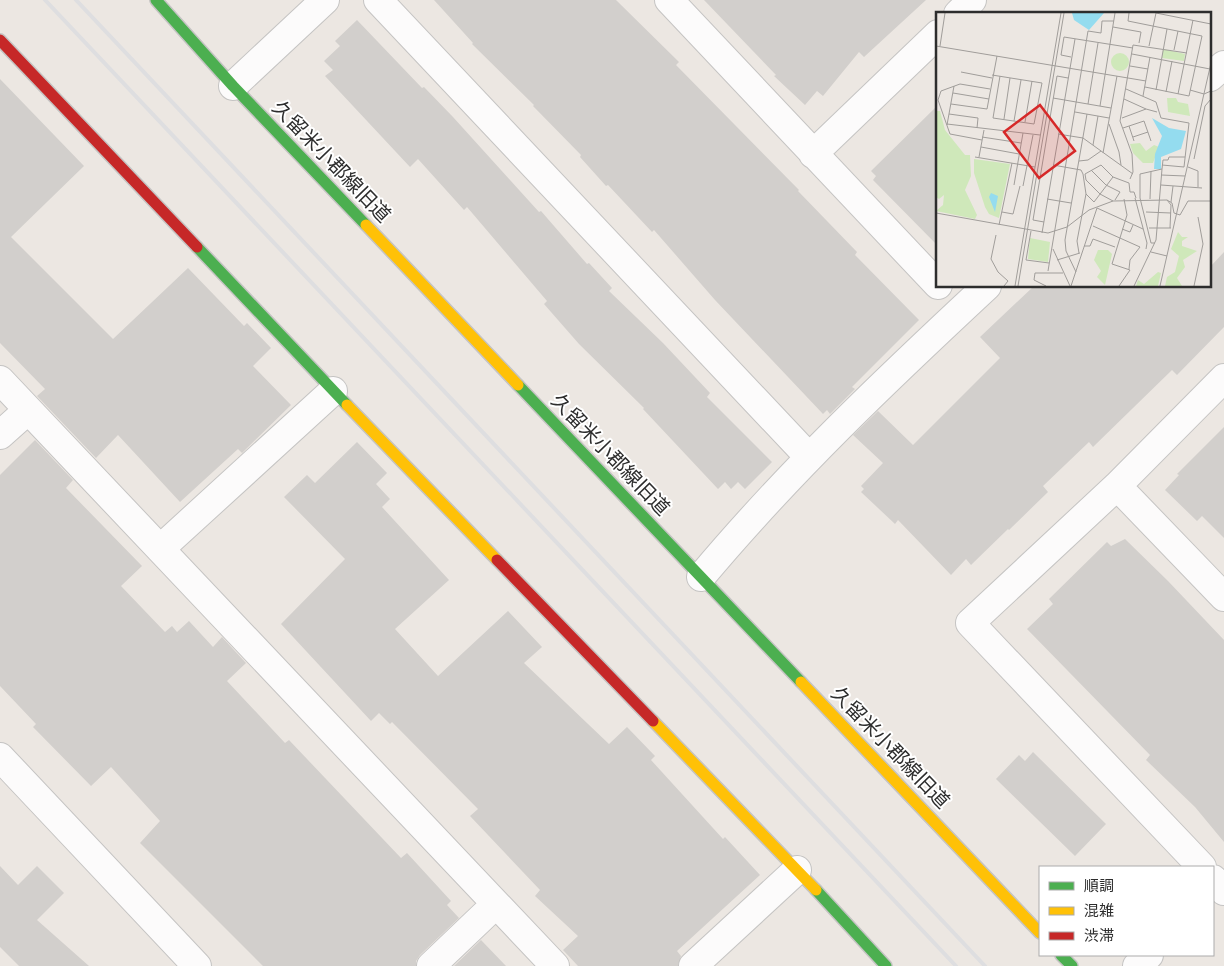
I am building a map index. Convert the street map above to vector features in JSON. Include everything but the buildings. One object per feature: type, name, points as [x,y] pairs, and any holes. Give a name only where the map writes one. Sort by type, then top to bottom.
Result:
[{"type":"street","name":"久留米小郡線旧道","points":[[156,0],[233,86],[1039,932]]},
{"type":"street","points":[[233,86],[325,0]]},
{"type":"street","points":[[378,0],[809,456]]},
{"type":"street","points":[[669,0],[936,284]]},
{"type":"street","points":[[960,12],[972,0]]},
{"type":"street","points":[[813,154],[936,36]]},
{"type":"street","points":[[0,40],[333,391],[797,870],[886,966]]},
{"type":"street","points":[[1212,76],[1224,65]]},
{"type":"street","points":[[940,288],[962,310]]},
{"type":"street","points":[[701,577],[733,538],[809,456],[985,288]]},
{"type":"street","points":[[1198,866],[970,623],[1117,486],[1224,378]]},
{"type":"street","points":[[0,380],[554,966]]},
{"type":"street","points":[[160,549],[333,391]]},
{"type":"street","points":[[0,435],[28,410]]},
{"type":"street","points":[[1117,486],[1224,597]]},
{"type":"street","points":[[0,757],[197,966]]},
{"type":"street","points":[[693,966],[797,870]]},
{"type":"street","points":[[431,966],[496,904]]},
{"type":"street","points":[[1062,956],[1072,966]]},
{"type":"street","points":[[1137,966],[1148,956]]},
{"type":"railway","points":[[45,0],[956,966]]},
{"type":"railway","points":[[76,0],[985,966]]},
{"type":"traffic: fast","points":[[156,0],[233,86],[366,225]]},
{"type":"traffic: fast","points":[[197,247],[347,405]]},
{"type":"traffic: fast","points":[[518,385],[801,682]]},
{"type":"traffic: fast","points":[[816,890],[886,966]]},
{"type":"traffic: fast","points":[[1062,956],[1072,966]]},
{"type":"traffic: slow","points":[[366,225],[518,385]]},
{"type":"traffic: slow","points":[[347,405],[497,560]]},
{"type":"traffic: slow","points":[[801,682],[1039,932]]},
{"type":"traffic: slow","points":[[653,721],[816,890]]},
{"type":"traffic: jam","points":[[0,40],[197,247]]},
{"type":"traffic: jam","points":[[497,560],[653,721]]}]
